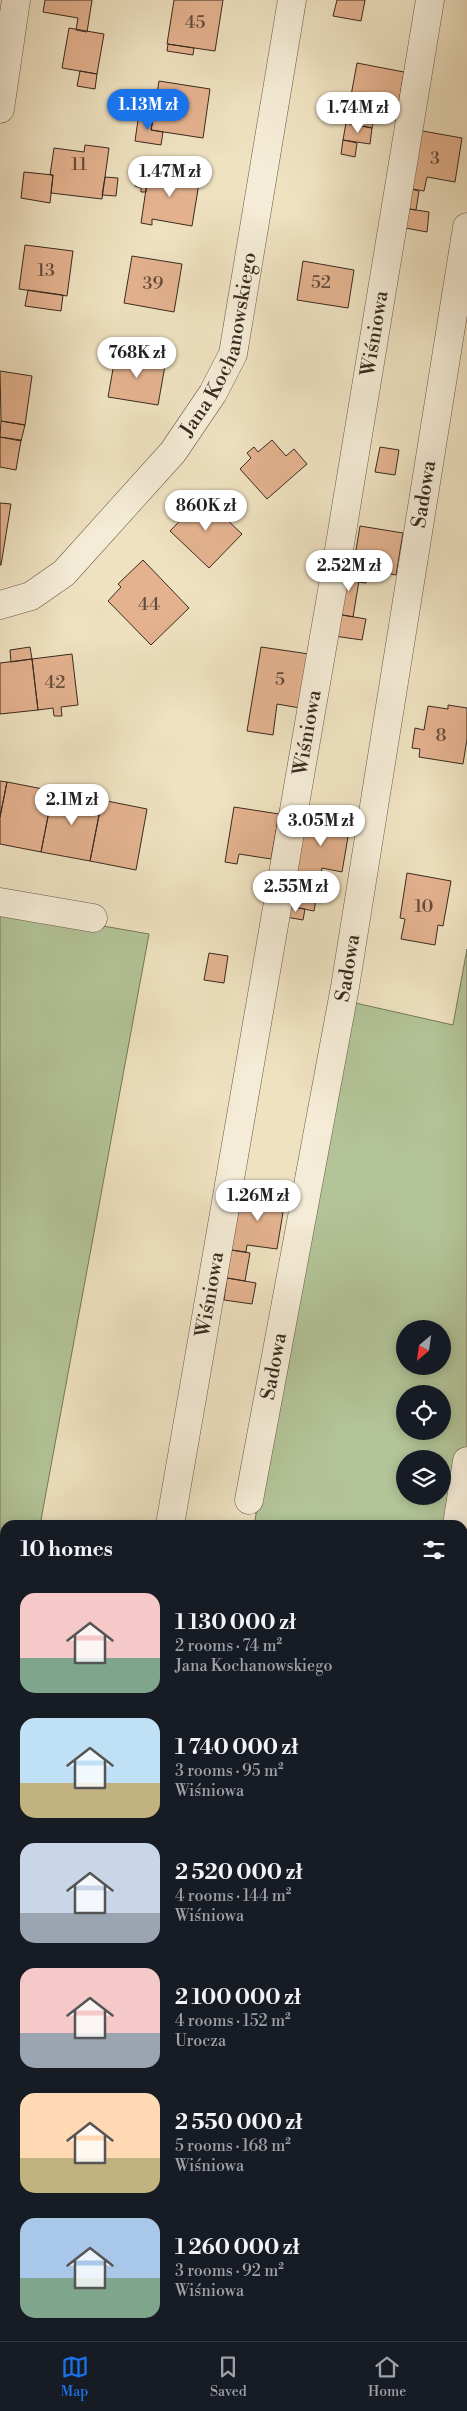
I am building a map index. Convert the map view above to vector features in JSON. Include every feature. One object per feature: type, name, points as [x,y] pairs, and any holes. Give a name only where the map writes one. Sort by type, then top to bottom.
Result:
[{"type":"street","points":[[0,110],[16,0]]},
{"type":"street","name":"Jana Kochanowskiego","points":[[0,605],[30,596],[64,573],[173,452],[213,393],[233,354],[292,0]]},
{"type":"street","name":"Wiśniowa","points":[[171,1520],[332,592],[430,0]]},
{"type":"street","name":"Sadowa","points":[[249,1500],[345,987],[467,227]]},
{"type":"street","points":[[0,902],[93,918]]},
{"type":"street","points":[[458,1520],[467,1461]]},
{"type":"green space","points":[[0,908],[149,934],[41,1520],[0,1520]]},
{"type":"green space","points":[[467,949],[467,1459],[457,1520],[255,1520],[351,1002],[453,1025]]},
{"type":"building","points":[[45,0],[92,0],[87,32],[76,30],[78,18],[43,12]]},
{"type":"building","points":[[174,0],[223,0],[215,51],[167,44]]},
{"type":"building","points":[[337,0],[365,0],[361,21],[333,16]]},
{"type":"building","points":[[69,28],[104,34],[97,74],[62,68]]},
{"type":"building","points":[[168,44],[194,48],[193,55],[167,51]]},
{"type":"building","points":[[357,63],[404,72],[396,120],[375,116],[372,128],[346,123]]},
{"type":"building","points":[[80,71],[97,74],[95,89],[77,86]]},
{"type":"building","points":[[159,81],[210,89],[203,138],[151,130]]},
{"type":"building","points":[[139,113],[154,115],[151,130],[163,132],[161,145],[135,141]]},
{"type":"building","points":[[346,123],[372,128],[370,144],[343,140]]},
{"type":"building","points":[[417,130],[462,138],[455,182],[427,177],[424,191],[407,188]]},
{"type":"building","points":[[343,140],[357,143],[355,157],[341,154]]},
{"type":"building","points":[[85,145],[109,148],[102,199],[51,193],[53,175],[50,175],[54,148],[84,152]]},
{"type":"building","points":[[138,167],[149,169],[146,192],[141,192],[141,188],[135,186]]},
{"type":"building","points":[[149,169],[200,177],[192,226],[152,219],[152,225],[141,223]]},
{"type":"building","points":[[24,172],[53,175],[50,203],[21,198]]},
{"type":"building","points":[[105,177],[118,178],[116,196],[102,195]]},
{"type":"building","points":[[407,188],[419,191],[416,210],[403,208]]},
{"type":"building","points":[[403,208],[429,212],[427,232],[400,227]]},
{"type":"building","points":[[25,245],[73,251],[67,296],[19,289]]},
{"type":"building","points":[[132,256],[182,264],[174,312],[124,303]]},
{"type":"building","points":[[303,261],[354,270],[348,308],[297,300]]},
{"type":"building","points":[[28,290],[63,295],[61,311],[25,306]]},
{"type":"building","points":[[116,352],[166,360],[158,405],[108,397]]},
{"type":"building","points":[[0,371],[32,376],[25,425],[1,421]]},
{"type":"building","points":[[1,421],[25,425],[21,441],[0,437]]},
{"type":"building","points":[[0,437],[21,440],[16,470],[0,467]]},
{"type":"building","points":[[272,440],[286,456],[294,449],[307,464],[267,499],[240,469],[251,458],[247,453],[254,447],[258,452]]},
{"type":"building","points":[[380,447],[399,450],[395,475],[375,472]]},
{"type":"building","points":[[203,497],[242,534],[209,568],[170,531]]},
{"type":"building","points":[[0,503],[11,504],[1,565],[0,565]]},
{"type":"building","points":[[360,526],[403,533],[396,575],[368,570],[366,583],[358,582],[361,569],[353,568]]},
{"type":"building","points":[[143,560],[189,608],[151,645],[108,601],[121,587],[118,584]]},
{"type":"building","points":[[345,567],[361,569],[353,617],[337,614]]},
{"type":"building","points":[[337,614],[366,619],[362,640],[334,636]]},
{"type":"building","points":[[30,647],[32,659],[11,662],[10,650]]},
{"type":"building","points":[[261,647],[309,654],[300,708],[277,704],[273,735],[247,731]]},
{"type":"building","points":[[72,654],[78,705],[61,707],[62,716],[54,716],[53,708],[38,710],[32,659]]},
{"type":"building","points":[[32,659],[38,710],[0,714],[0,663]]},
{"type":"building","points":[[448,705],[467,708],[467,739],[463,764],[419,757],[420,749],[412,748],[415,728],[424,730],[428,706],[448,709]]},
{"type":"building","points":[[0,781],[7,782],[0,817]]},
{"type":"building","points":[[7,782],[53,791],[41,852],[0,844],[0,817]]},
{"type":"building","points":[[53,791],[102,800],[90,861],[41,852]]},
{"type":"building","points":[[102,800],[147,809],[136,870],[90,861]]},
{"type":"building","points":[[234,807],[279,814],[271,859],[239,854],[237,864],[225,862]]},
{"type":"building","points":[[303,817],[350,825],[342,872],[322,868],[320,878],[293,873]]},
{"type":"building","points":[[293,873],[320,878],[314,911],[288,906]]},
{"type":"building","points":[[407,873],[451,881],[443,926],[438,925],[435,945],[401,939],[405,919],[400,918]]},
{"type":"building","points":[[288,906],[305,909],[303,920],[286,917]]},
{"type":"building","points":[[209,953],[228,956],[224,983],[204,980]]},
{"type":"building","points":[[240,1193],[285,1200],[277,1249],[247,1245],[246,1252],[231,1250]]},
{"type":"building","points":[[231,1250],[250,1253],[245,1281],[227,1278]]},
{"type":"building","points":[[227,1278],[256,1283],[252,1304],[224,1300]]}]
